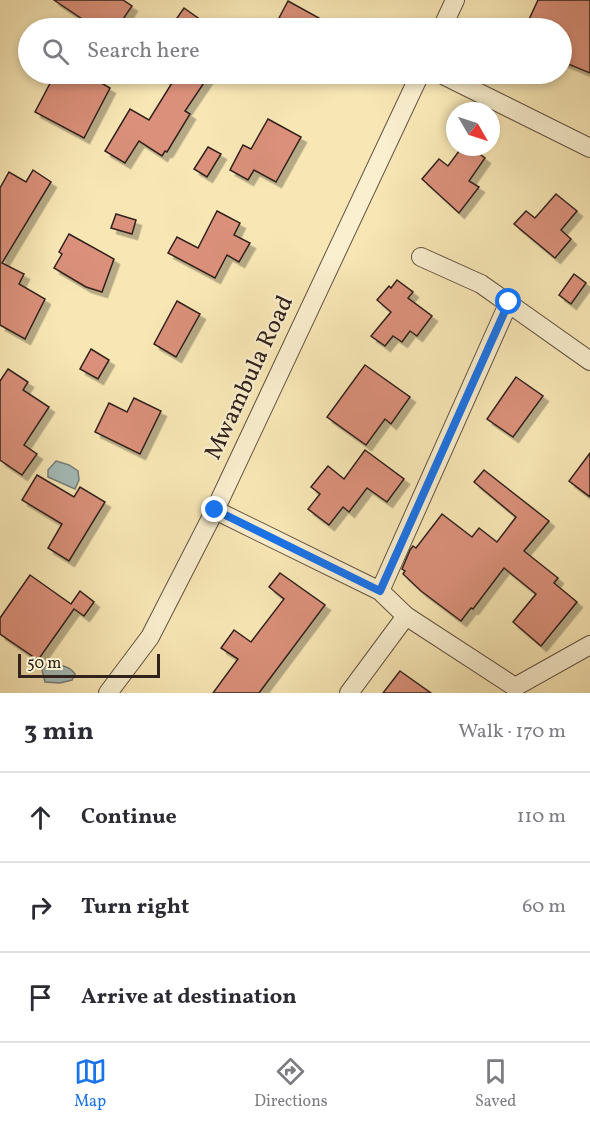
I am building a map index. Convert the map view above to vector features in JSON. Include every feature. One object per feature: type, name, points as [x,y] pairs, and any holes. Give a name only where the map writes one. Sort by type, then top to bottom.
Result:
[{"type":"street","points":[[447,18],[455,0]]},
{"type":"street","name":"Mwambula Road","points":[[108,693],[150,637],[215,510],[415,84]]},
{"type":"street","points":[[461,84],[590,148]]},
{"type":"street","points":[[420,257],[481,284],[590,361]]},
{"type":"street","points":[[380,591],[509,302]]},
{"type":"street","points":[[215,510],[380,591],[406,616],[512,690],[590,645]]},
{"type":"street","points":[[349,693],[406,616]]},
{"type":"water","points":[[56,461],[78,471],[79,480],[75,489],[48,477],[48,470]]},
{"type":"water","points":[[48,664],[70,669],[75,674],[72,680],[60,683],[45,682],[42,670]]},
{"type":"building","points":[[54,0],[123,0],[132,6],[124,18],[81,18]]},
{"type":"building","points":[[538,0],[590,0],[590,73],[572,66],[572,18],[530,18]]},
{"type":"building","points":[[288,1],[319,18],[279,18]]},
{"type":"building","points":[[184,8],[198,18],[177,18]]},
{"type":"building","points":[[50,84],[103,84],[110,88],[84,138],[35,112]]},
{"type":"building","points":[[171,84],[203,84],[185,111],[190,114],[167,152],[165,151],[162,156],[139,141],[125,163],[105,151],[130,109],[149,120]]},
{"type":"building","points":[[268,119],[301,137],[276,182],[254,170],[248,180],[230,170],[243,145],[251,149]]},
{"type":"building","points":[[208,147],[221,154],[207,177],[194,169]]},
{"type":"building","points":[[455,156],[482,156],[485,158],[469,181],[479,187],[459,213],[422,179],[439,159],[448,166]]},
{"type":"building","points":[[33,170],[51,182],[2,263],[24,274],[19,284],[45,299],[25,339],[0,325],[0,188],[9,172],[26,182]]},
{"type":"building","points":[[556,194],[577,211],[561,230],[571,239],[555,258],[514,224],[526,211],[535,218]]},
{"type":"building","points":[[217,211],[240,223],[234,235],[250,243],[239,262],[227,255],[215,278],[168,253],[177,237],[198,248]]},
{"type":"building","points":[[116,214],[136,220],[132,234],[111,228]]},
{"type":"building","points":[[69,234],[114,259],[102,292],[86,287],[54,268],[62,254],[59,252]]},
{"type":"building","points":[[574,274],[586,283],[571,304],[559,295]]},
{"type":"building","points":[[397,280],[413,292],[408,298],[432,316],[417,336],[410,331],[402,342],[393,336],[385,346],[371,336],[391,312],[377,300]]},
{"type":"building","points":[[177,301],[200,314],[176,357],[154,344]]},
{"type":"building","points":[[91,349],[109,360],[98,379],[80,369]]},
{"type":"building","points":[[365,365],[410,397],[391,424],[385,419],[366,445],[327,417]]},
{"type":"building","points":[[8,369],[28,382],[23,390],[49,407],[24,445],[37,454],[22,475],[0,460],[0,381]]},
{"type":"building","points":[[516,377],[543,396],[513,437],[487,419]]},
{"type":"building","points":[[134,398],[161,411],[140,454],[95,432],[109,403],[127,412]]},
{"type":"building","points":[[365,450],[404,479],[387,502],[367,488],[349,512],[343,507],[329,525],[308,509],[320,494],[311,487],[328,466],[344,479]]},
{"type":"building","points":[[590,453],[590,497],[569,481]]},
{"type":"building","points":[[484,470],[549,521],[524,551],[558,578],[554,583],[577,602],[541,646],[513,622],[536,594],[504,568],[461,621],[421,591],[403,574],[405,571],[402,569],[410,550],[413,546],[416,548],[442,514],[472,537],[479,528],[497,542],[516,517],[474,482]]},
{"type":"building","points":[[37,475],[74,497],[80,487],[105,502],[69,561],[48,548],[62,524],[22,500]]},
{"type":"building","points":[[280,573],[325,605],[259,693],[213,693],[238,659],[221,648],[234,630],[251,642],[284,599],[269,587]]},
{"type":"building","points":[[30,575],[71,604],[80,591],[94,602],[84,616],[74,609],[38,660],[0,634],[0,618]]},
{"type":"building","points":[[400,671],[431,693],[383,693]]},
{"type":"route","points":[[215,510],[380,591],[509,302]]}]
